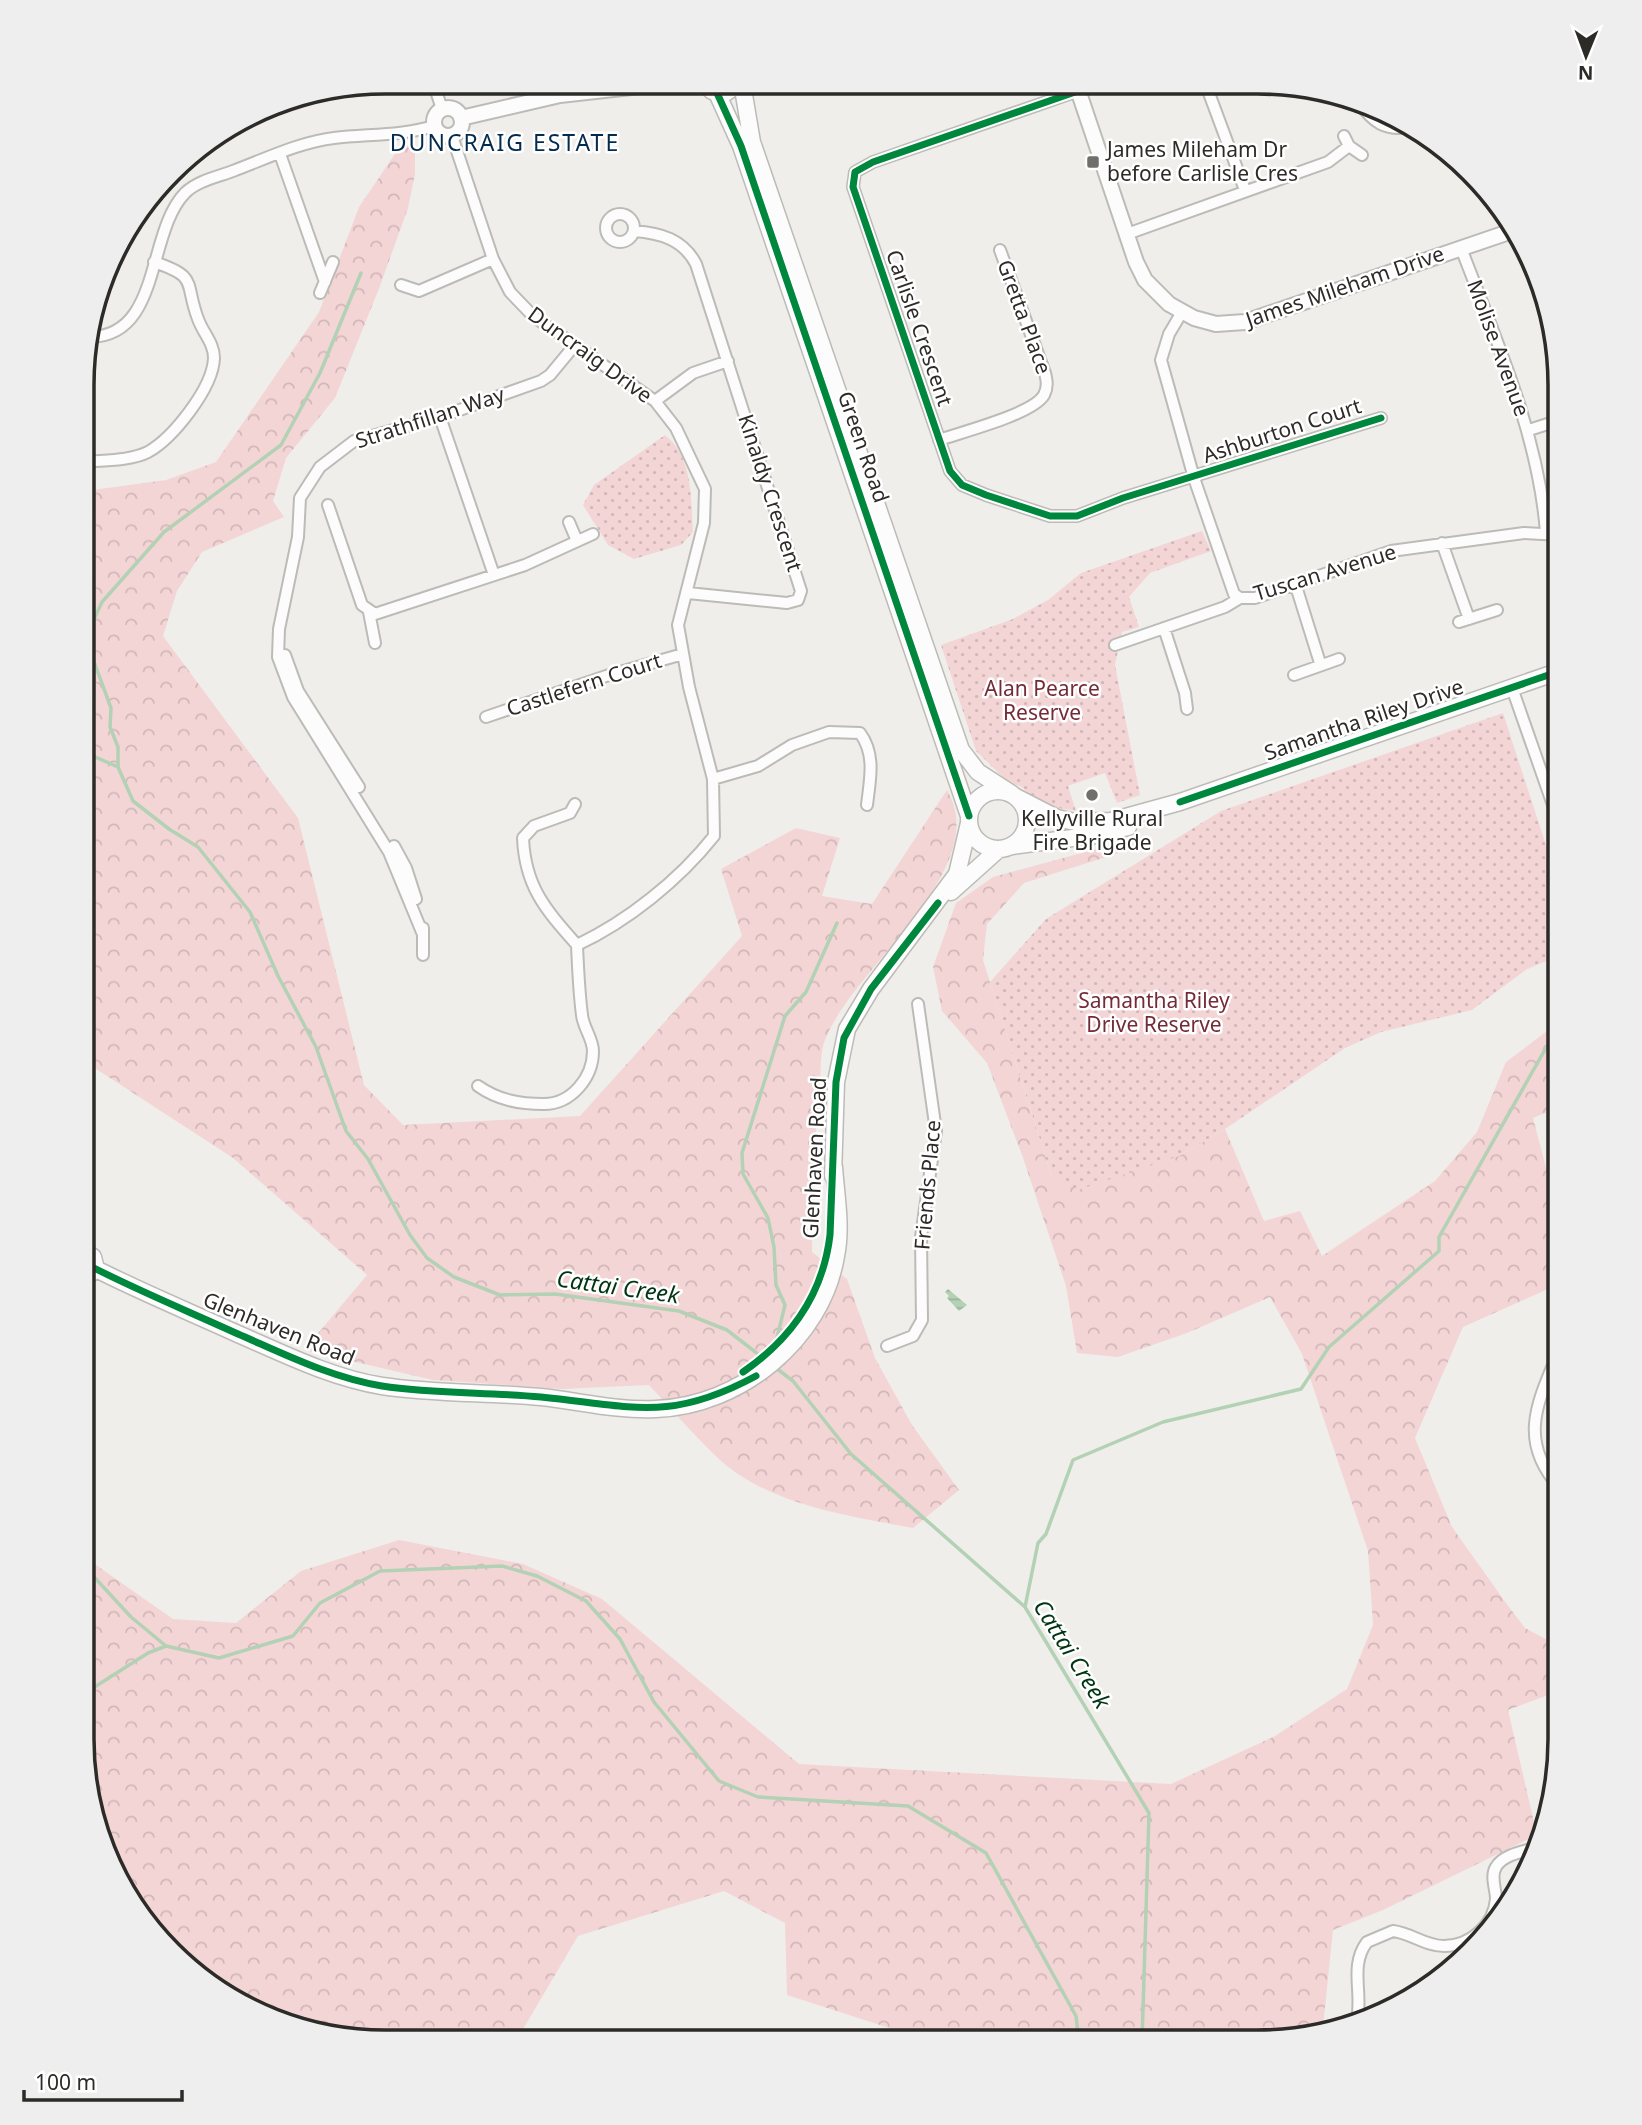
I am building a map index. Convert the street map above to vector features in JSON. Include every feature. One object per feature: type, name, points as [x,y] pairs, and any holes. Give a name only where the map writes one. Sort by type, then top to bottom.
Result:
[{"type":"main road","name":"Green Road","points":[[714,94],[741,146],[969,820]]},
{"type":"main road","name":"Green Road","points":[[743,94],[752,142],[961,750],[978,772],[1015,796]]},
{"type":"main road","name":"Samantha Riley Drive","points":[[1015,796],[1057,818],[1093,823],[1180,802],[1548,675]]},
{"type":"main road","points":[[1004,791],[1015,796],[1027,812],[1027,825],[1020,840],[1005,848],[979,842],[969,820],[972,806],[986,793],[1004,791]]},
{"type":"main road","name":"Samantha Riley Drive","points":[[1005,848],[1110,832],[1146,820],[1180,802]]},
{"type":"main road","name":"Glenhaven Road","points":[[94,1274],[349,1378],[426,1391],[584,1403],[693,1394],[749,1374],[792,1347],[806,1317],[827,1287],[836,1260],[839,1236],[834,1167],[836,1082],[840,1051],[847,1029],[884,970],[938,903],[957,874],[969,820]]},
{"type":"main road","name":"Glenhaven Road","points":[[938,903],[1005,848]]},
{"type":"street","points":[[437,94],[442,109]]},
{"type":"street","points":[[461,118],[560,94]]},
{"type":"street","name":"Carlisle Crescent","points":[[1060,94],[873,162],[855,172],[853,187],[939,440],[950,471],[962,485],[1050,516],[1077,516],[1123,498],[1194,478]]},
{"type":"street","name":"James Mileham Drive","points":[[1079,94],[1127,234],[1146,280],[1161,297],[1182,312],[1216,324],[1245,322],[1505,233]]},
{"type":"street","points":[[1209,94],[1245,190]]},
{"type":"street","points":[[442,109],[456,110],[461,118],[460,130],[452,136],[440,134],[434,126],[436,113],[442,109]]},
{"type":"street","points":[[1370,118],[1373,122],[1395,129]]},
{"type":"street","points":[[99,335],[110,333],[131,318],[145,293],[173,207],[187,191],[280,154],[333,138],[411,133],[434,126]]},
{"type":"street","name":"Duncraig Drive","points":[[452,136],[502,280],[520,304],[574,346],[655,401],[676,428],[705,489],[704,523],[678,625],[713,779],[714,836],[702,851],[607,931],[577,945]]},
{"type":"street","points":[[1127,234],[1328,162],[1346,141],[1362,155]]},
{"type":"street","points":[[280,154],[322,288],[333,262]]},
{"type":"street","points":[[634,231],[671,238],[692,257],[728,360],[693,373],[655,401]]},
{"type":"street","name":"Molise Avenue","points":[[1461,248],[1529,430],[1543,493],[1546,532]]},
{"type":"street","name":"Gretta Place","points":[[939,440],[1023,410],[1043,397],[1048,383],[1000,250]]},
{"type":"street","points":[[401,285],[419,291],[493,260]]},
{"type":"street","points":[[94,461],[147,452],[170,436],[211,374],[214,356],[209,337],[199,322],[190,283],[181,271],[155,262]]},
{"type":"street","name":"Tuscan Avenue","points":[[1182,312],[1169,334],[1161,360],[1194,478],[1234,594],[1240,598],[1255,598],[1391,551],[1546,532]]},
{"type":"street","name":"Strathfillan Way","points":[[423,955],[422,932],[389,852],[293,697],[278,657],[279,629],[298,537],[300,498],[320,467],[355,441],[440,417],[541,381],[550,375],[574,346]]},
{"type":"street","name":"Kinaldy Crescent","points":[[688,593],[788,603],[798,600],[801,591],[728,360]]},
{"type":"street","points":[[440,417],[494,575]]},
{"type":"street","name":"Ashburton Court","points":[[1194,478],[1381,418]]},
{"type":"street","points":[[1529,430],[1548,424]]},
{"type":"street","points":[[328,505],[362,606],[369,612],[381,614],[494,575],[593,534]]},
{"type":"street","points":[[569,522],[577,541]]},
{"type":"street","points":[[1442,543],[1464,621],[1497,610]]},
{"type":"street","points":[[1295,583],[1320,663]]},
{"type":"street","points":[[1115,645],[1225,607],[1240,598]]},
{"type":"street","points":[[369,612],[368,620],[375,643]]},
{"type":"street","points":[[1164,628],[1185,693],[1187,709]]},
{"type":"street","name":"Castlefern Court","points":[[486,717],[606,676],[683,654]]},
{"type":"street","points":[[1294,675],[1320,663],[1339,659]]},
{"type":"street","points":[[1512,688],[1548,791]]},
{"type":"street","points":[[713,779],[758,766],[792,745],[829,732],[860,733],[868,744],[872,765],[867,805]]},
{"type":"street","points":[[478,1086],[494,1097],[527,1104],[558,1104],[573,1093],[589,1073],[593,1049],[583,1022],[577,945],[553,918],[531,884],[523,838],[534,826],[570,813],[575,804]]},
{"type":"street","name":"Friends Place","points":[[887,1346],[913,1336],[922,1320],[921,1237],[936,1131],[918,1004]]},
{"type":"street","points":[[1548,1378],[1537,1404],[1533,1430],[1548,1472]]},
{"type":"street","points":[[1493,1909],[1493,1874],[1496,1866],[1504,1858],[1525,1851]]},
{"type":"street","points":[[1358,2012],[1360,1995],[1356,1967],[1367,1942],[1393,1931],[1444,1946],[1468,1939]]},
{"type":"green space","points":[[401,145],[415,146],[415,174],[408,208],[335,398],[286,458],[273,501],[284,517],[202,552],[177,591],[163,636],[298,818],[364,1085],[403,1125],[580,1116],[742,936],[721,869],[796,828],[840,838],[822,896],[872,904],[947,790],[956,821],[952,852],[936,885],[914,918],[840,1012],[825,1040],[821,1055],[815,1145],[812,1252],[847,1279],[875,1358],[912,1425],[959,1490],[913,1528],[837,1513],[761,1488],[719,1459],[649,1385],[562,1389],[433,1380],[304,1350],[367,1275],[233,1158],[94,1068],[94,490],[166,480],[216,462],[319,312],[359,207]]},
{"type":"green space","points":[[665,435],[674,444],[686,467],[691,493],[693,532],[681,545],[634,559],[608,545],[583,505],[594,485]]},
{"type":"green space","name":"Alan Pearce Reserve","points":[[1202,531],[1211,551],[1150,573],[1129,597],[1139,627],[1122,632],[1115,665],[1140,795],[1117,803],[1105,773],[1068,786],[1076,811],[1040,805],[1022,787],[1007,781],[976,751],[941,645],[1013,619],[1048,600],[1081,573]]},
{"type":"green space","name":"Samantha Riley Drive Reserve","points":[[1503,713],[1548,851],[1548,960],[1527,969],[1472,1010],[1381,1032],[1345,1048],[1225,1129],[1179,1156],[1078,1190],[1052,1177],[990,982],[1046,919],[1221,811]]},
{"type":"green space","points":[[1141,837],[1141,846],[1024,883],[987,924],[983,960],[1052,1177],[1179,1156],[1225,1129],[1264,1221],[1300,1211],[1322,1256],[1435,1181],[1477,1132],[1506,1062],[1548,1030],[1548,1112],[1533,1118],[1548,1175],[1548,1289],[1463,1327],[1415,1438],[1452,1527],[1525,1628],[1548,1640],[1548,1695],[1508,1710],[1535,1825],[1530,1838],[1383,1910],[1333,1930],[1323,2023],[1295,2028],[895,2030],[787,1995],[785,1923],[724,1891],[578,1936],[522,2030],[366,2030],[328,2025],[257,2001],[224,1982],[193,1958],[167,1932],[143,1901],[124,1868],[104,1815],[94,1740],[94,1564],[173,1619],[236,1623],[301,1571],[399,1540],[523,1564],[602,1599],[799,1764],[1171,1784],[1275,1736],[1347,1689],[1373,1625],[1368,1551],[1302,1354],[1270,1297],[1187,1333],[1118,1357],[1077,1353],[1066,1286],[1022,1155],[987,1063],[942,1011],[933,967],[956,903],[993,877]]},
{"type":"shaded area","points":[[948,1289],[967,1305],[959,1311],[947,1298],[949,1296],[945,1292]]},
{"type":"waterway","points":[[94,619],[102,602],[164,532],[281,445],[320,373],[361,273]]},
{"type":"waterway","points":[[94,662],[111,708],[110,727],[118,747],[118,767]]},
{"type":"waterway","name":"Cattai Creek","points":[[94,756],[118,767],[133,801],[198,847],[250,912],[278,976],[316,1047],[346,1131],[368,1159],[410,1235],[427,1258],[454,1277],[500,1295],[555,1294],[679,1311],[727,1330],[767,1361]]},
{"type":"waterway","points":[[773,1354],[785,1305],[776,1285],[774,1247],[768,1218],[743,1174],[742,1153],[785,1016],[806,992],[837,923]]},
{"type":"waterway","points":[[1025,1607],[1038,1543],[1046,1534],[1073,1460],[1163,1422],[1301,1389],[1329,1347],[1439,1251],[1439,1237],[1548,1045]]},
{"type":"waterway","name":"Cattai Creek","points":[[776,1368],[793,1381],[851,1454],[1025,1607],[1149,1813],[1142,2030]]},
{"type":"waterway","points":[[94,1577],[131,1617],[166,1646],[219,1658],[293,1636],[320,1603],[380,1571],[502,1566],[537,1576],[586,1601],[620,1639],[654,1702],[719,1781],[758,1797],[908,1806],[986,1853],[1076,2016],[1078,2030]]},
{"type":"waterway","points":[[94,1687],[148,1653],[166,1646]]},
{"type":"cycle path","points":[[717,94],[741,146],[969,816]]},
{"type":"cycle path","points":[[1069,94],[873,162],[855,172],[853,187],[950,471],[962,485],[1050,516],[1077,516],[1123,498],[1381,418]]},
{"type":"cycle path","points":[[1180,802],[1548,675]]},
{"type":"cycle path","points":[[743,1372],[790,1330],[812,1296],[820,1277],[830,1235],[836,1082],[844,1038],[871,989],[938,903]]},
{"type":"cycle path","points":[[94,1268],[308,1364],[382,1386],[650,1408],[698,1400],[726,1391],[756,1376]]},
{"type":"place","name":"James Mileham Dr before Carlisle Cres","points":[[1093,162]]},
{"type":"place","name":"Kellyville Rural Fire Brigade","points":[[1092,795]]},
{"type":"district","name":"DUNCRAIG ESTATE","points":[[505,143]]}]
